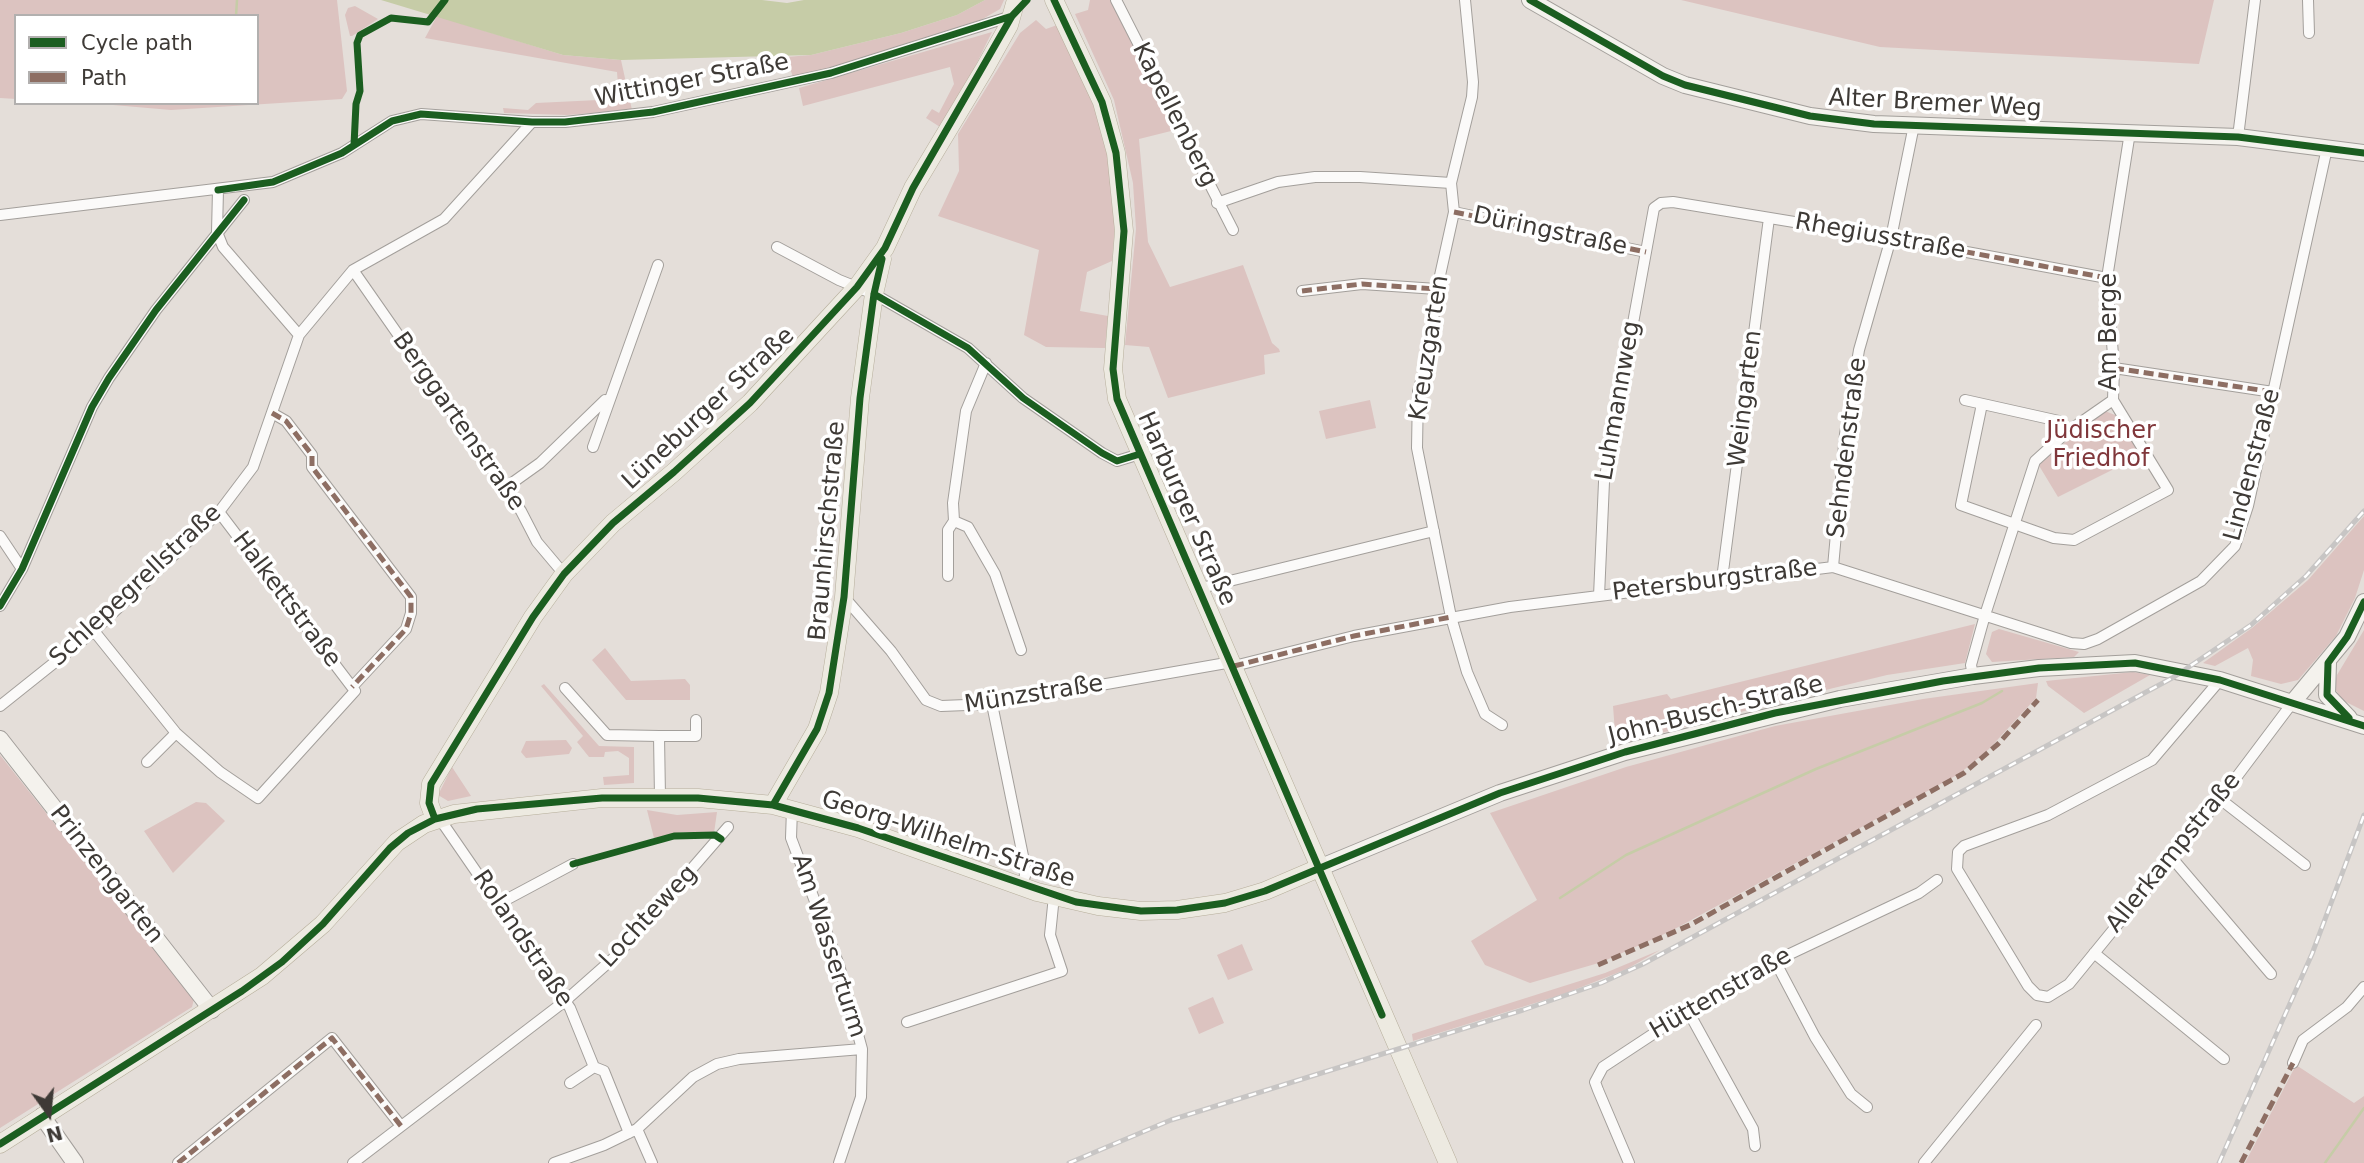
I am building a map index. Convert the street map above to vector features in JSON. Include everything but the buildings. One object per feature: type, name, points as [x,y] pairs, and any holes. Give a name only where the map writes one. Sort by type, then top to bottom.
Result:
[{"type":"main road","name":"Lüneburger Straße","points":[[435,820],[429,803],[431,784],[533,617],[564,573],[613,523],[674,472],[750,402],[838,311],[866,291],[913,188],[1014,8],[1027,0]]},
{"type":"main road","name":"Harburger Straße","points":[[1054,0],[1102,102],[1116,153],[1124,231],[1114,379],[1120,408],[1448,1163]]},
{"type":"main road","name":"Braunhirschstraße","points":[[773,805],[808,747],[823,713],[833,672],[844,597],[860,398],[870,318],[866,291]]},
{"type":"main road","points":[[838,311],[855,305],[862,308],[870,318]]},
{"type":"main road","name":"Georg-Wilhelm-Straße","points":[[0,1144],[212,1010],[282,962],[323,924],[390,848],[408,833],[435,820],[477,809],[539,802],[660,797],[773,805],[858,828],[1054,897],[1119,909],[1177,910],[1225,903],[1265,891],[1320,869]]},
{"type":"street","name":"Kapellenberg","points":[[1116,0],[1233,230]]},
{"type":"street","name":"Kreuzgarten","points":[[1465,0],[1473,82],[1451,183],[1454,212],[1437,289],[1428,359],[1423,367],[1416,408],[1418,448],[1451,617],[1466,672],[1485,714],[1502,725]]},
{"type":"street","name":"Alter Bremer Weg","points":[[1530,0],[1663,76],[1685,85],[1810,116],[1914,125],[2238,137],[2364,153]]},
{"type":"street","points":[[2238,137],[2255,0]]},
{"type":"street","points":[[2308,0],[2309,33]]},
{"type":"street","name":"Wittinger Straße","points":[[0,215],[257,186],[286,177],[342,153],[392,121],[421,114],[565,122],[653,112],[803,79],[1014,8]]},
{"type":"street","name":"Schlepegrellstraße","points":[[0,706],[94,631],[219,512],[253,467],[299,335],[352,270],[444,219],[532,122]]},
{"type":"street","name":"Sehndenstraße","points":[[1833,567],[1845,434],[1859,350],[1891,238],[1914,125]]},
{"type":"street","name":"Am Berge","points":[[1985,615],[2035,461],[2067,432],[2113,400],[2114,368],[2107,278],[2130,132]]},
{"type":"street","name":"Lindenstraße","points":[[1985,615],[2084,644],[2201,582],[2228,556],[2239,535],[2327,148]]},
{"type":"street","points":[[1217,203],[1278,182],[1315,177],[1451,183]]},
{"type":"street","points":[[218,190],[217,232],[223,247],[299,335]]},
{"type":"street","points":[[0,606],[22,569],[103,388],[156,310],[244,200]]},
{"type":"street","name":"Rhegiusstraße","points":[[1654,208],[1661,203],[1673,202],[1891,238],[2107,278]]},
{"type":"street","name":"Luhmannweg","points":[[1599,596],[1604,482],[1654,208]]},
{"type":"street","name":"Düringstraße","points":[[1454,212],[1646,253]]},
{"type":"street","name":"Weingarten","points":[[1722,579],[1769,218]]},
{"type":"street","points":[[777,247],[866,291],[968,348],[1023,398],[1102,453],[1117,461],[1140,454]]},
{"type":"street","points":[[593,447],[658,265]]},
{"type":"street","name":"Berggartenstraße","points":[[352,270],[505,488],[537,542],[564,573]]},
{"type":"street","points":[[1302,291],[1362,284],[1437,289]]},
{"type":"street","points":[[948,576],[948,530],[954,521],[953,503],[966,411],[985,363]]},
{"type":"street","points":[[2114,368],[2273,392]]},
{"type":"street","points":[[505,488],[540,463],[609,396]]},
{"type":"street","points":[[1965,400],[2059,421],[2067,432]]},
{"type":"street","points":[[1982,404],[1961,505],[2054,538],[2074,540],[2168,490],[2113,400]]},
{"type":"street","name":"Halkettstraße","points":[[272,413],[286,421],[312,455],[312,467],[411,597],[411,613],[406,629],[352,687]]},
{"type":"street","name":"Halkettstraße","points":[[176,733],[239,787],[258,798],[355,691],[219,512]]},
{"type":"street","points":[[954,521],[968,527],[995,574],[1021,650]]},
{"type":"street","points":[[1200,588],[1434,531]]},
{"type":"street","points":[[0,536],[22,569]]},
{"type":"street","name":"Petersburgstraße","points":[[1233,664],[1451,617],[1722,579],[1833,567],[1985,615]]},
{"type":"street","name":"Münzstraße","points":[[844,597],[891,651],[926,700],[953,707],[992,704],[1233,664]]},
{"type":"street","points":[[2293,702],[2347,637],[2364,602]]},
{"type":"street","points":[[1985,615],[1971,665],[1973,676],[2136,663],[2220,680],[2359,724]]},
{"type":"street","points":[[94,631],[176,733],[147,762]]},
{"type":"street","points":[[2328,663],[2327,695],[2359,724]]},
{"type":"street","name":"John-Busch-Straße","points":[[1320,869],[1500,793],[1625,752],[1840,699],[1973,676]]},
{"type":"street","name":"Allerkampstraße","points":[[2220,680],[2152,760],[2048,815],[1965,846],[1956,858],[1956,869],[2028,986],[2037,995],[2048,997],[2069,984],[2220,799],[2293,702]]},
{"type":"street","points":[[565,688],[607,735],[696,736],[696,720]]},
{"type":"street","points":[[992,704],[1024,861],[1025,876],[1021,886]]},
{"type":"street","points":[[659,736],[660,797]]},
{"type":"street","name":"Prinzengarten","points":[[0,739],[212,1010]]},
{"type":"street","points":[[2220,799],[2305,865]]},
{"type":"street","name":"Am Wasserturm","points":[[793,809],[792,838],[839,965],[862,1049],[861,1097],[839,1163]]},
{"type":"street","name":"Rolandstraße","points":[[435,820],[444,825],[565,1001],[594,1067],[604,1071],[652,1163]]},
{"type":"street","name":"Lochteweg","points":[[353,1163],[565,1001],[617,955],[728,827]]},
{"type":"street","points":[[2172,858],[2271,974]]},
{"type":"street","points":[[500,903],[573,864]]},
{"type":"street","name":"Hüttenstraße","points":[[1629,1163],[1601,1103],[1595,1082],[1598,1073],[1613,1059],[1688,1011],[1775,961],[1919,893],[1937,880]]},
{"type":"street","points":[[907,1022],[1062,971],[1050,935],[1054,897]]},
{"type":"street","points":[[2094,953],[2224,1059]]},
{"type":"street","points":[[1775,961],[1815,1037],[1851,1094],[1867,1107]]},
{"type":"street","points":[[2293,1063],[2303,1040],[2347,1007],[2364,987]]},
{"type":"street","points":[[1688,1011],[1752,1129],[1755,1146]]},
{"type":"street","points":[[1924,1163],[2036,1025]]},
{"type":"street","points":[[178,1163],[331,1038],[401,1126]]},
{"type":"street","points":[[554,1163],[633,1131],[693,1077],[718,1064],[739,1059],[862,1049]]},
{"type":"street","points":[[570,1083],[594,1067]]},
{"type":"street","points":[[42,1116],[75,1163]]},
{"type":"green space","points":[[0,0],[337,0],[347,91],[342,99],[259,104],[259,14],[14,14],[14,99],[0,98]]},
{"type":"green space","points":[[985,0],[1004,0],[1000,9],[981,20],[827,69],[793,77],[786,57],[811,55],[901,33],[957,15]]},
{"type":"green space","points":[[1090,0],[1120,0],[1183,128],[1139,139],[1148,242],[1170,287],[1243,265],[1272,343],[1280,352],[1264,355],[1265,374],[1168,398],[1149,347],[1125,345],[1136,229],[1133,183],[1114,100],[1075,14],[1088,10]]},
{"type":"green space","points":[[1681,0],[2214,0],[2199,64],[1880,47]]},
{"type":"green space","points":[[355,6],[378,19],[350,36],[345,15],[348,8]]},
{"type":"green space","points":[[437,16],[563,55],[621,60],[632,110],[567,115],[504,113],[503,108],[528,110],[536,103],[619,99],[617,72],[425,38]]},
{"type":"green space","points":[[1036,20],[1046,29],[1060,24],[1087,81],[1102,124],[1111,177],[1115,225],[1112,261],[1087,272],[1080,311],[1108,316],[1105,348],[1046,347],[1024,335],[1039,250],[938,216],[959,171],[958,134],[1020,33]]},
{"type":"green space","points":[[992,32],[966,85],[940,127],[926,118],[932,109],[939,113],[954,84],[950,67],[803,106],[799,88]]},
{"type":"green space","points":[[113,105],[249,105],[171,110]]},
{"type":"green space","points":[[1370,400],[1376,428],[1326,439],[1319,411]]},
{"type":"green space","name":"Jüdischer Friedhof","points":[[2105,411],[2120,417],[2142,455],[2058,497],[2038,464]]},
{"type":"green space","points":[[2364,516],[2364,570],[2355,598],[2336,636],[2298,680],[2281,684],[2251,676],[2253,660],[2248,648],[2215,666],[2203,663],[2252,628],[2308,580]]},
{"type":"green space","points":[[1975,624],[1965,663],[1887,675],[1616,745],[1613,706],[1667,694],[1671,699]]},
{"type":"green space","points":[[1999,629],[2079,652],[2074,657],[1992,662],[1986,654],[1992,632]]},
{"type":"green space","points":[[2364,630],[2364,711],[2342,700],[2334,687],[2337,675]]},
{"type":"green space","points":[[605,648],[631,681],[685,679],[690,685],[690,700],[626,700],[592,660]]},
{"type":"green space","points":[[2133,672],[2150,675],[2084,713],[2048,686],[2046,681]]},
{"type":"green space","points":[[2038,683],[2036,698],[1988,750],[1959,774],[1671,931],[1602,962],[1530,983],[1485,965],[1471,941],[1537,900],[1490,813],[1626,767],[1775,726],[1923,699]]},
{"type":"green space","points":[[544,684],[599,746],[634,747],[634,783],[604,785],[603,777],[629,775],[629,758],[618,751],[605,752],[604,757],[589,757],[577,742],[583,736],[541,686]]},
{"type":"green space","points":[[566,740],[572,748],[569,754],[526,758],[521,752],[526,741]]},
{"type":"green space","points":[[0,755],[194,999],[192,1007],[0,1128]]},
{"type":"green space","points":[[452,767],[471,796],[448,801],[438,795]]},
{"type":"green space","points":[[196,802],[206,803],[225,821],[173,873],[144,831]]},
{"type":"green space","points":[[647,810],[677,815],[717,812],[714,833],[682,832],[654,838]]},
{"type":"green space","points":[[1242,944],[1253,970],[1228,980],[1217,955]]},
{"type":"green space","points":[[1660,950],[1627,969],[1564,994],[1413,1041],[1412,1034],[1605,973]]},
{"type":"green space","points":[[1213,997],[1224,1023],[1199,1034],[1188,1008]]},
{"type":"green space","points":[[2296,1065],[2354,1103],[2364,1096],[2364,1163],[2245,1163]]},
{"type":"shaded area","points":[[381,0],[762,0],[787,3],[804,0],[985,0],[957,15],[901,33],[811,55],[621,60],[563,55]]},
{"type":"waterway","points":[[236,14],[237,0]]},
{"type":"waterway","points":[[1560,898],[1626,855],[1816,769],[1982,703],[2002,691]]},
{"type":"waterway","points":[[2325,1163],[2364,1108]]},
{"type":"railway","points":[[1069,1163],[1171,1120],[1523,1010],[1601,983],[1643,964],[2174,677],[2251,625],[2306,576],[2364,511]]},
{"type":"railway","points":[[2219,1163],[2312,954],[2364,815]]},
{"type":"marked path","points":[[1454,212],[1646,252]]},
{"type":"marked path","points":[[1891,238],[2107,278]]},
{"type":"marked path","points":[[1302,291],[1362,284],[1437,289]]},
{"type":"marked path","points":[[2114,368],[2273,392]]},
{"type":"marked path","points":[[272,413],[286,421],[312,455],[312,467],[411,597],[411,613],[406,629],[352,687]]},
{"type":"marked path","points":[[1234,666],[1354,636],[1451,617]]},
{"type":"marked path","points":[[1598,965],[1690,925],[1964,773],[1998,744],[2038,700]]},
{"type":"marked path","points":[[178,1163],[332,1038],[401,1126]]},
{"type":"marked path","points":[[2241,1163],[2293,1063]]},
{"type":"cycle path","points":[[354,145],[356,104],[360,91],[357,43],[360,35],[391,18],[428,22],[445,0]]},
{"type":"cycle path","points":[[435,819],[429,803],[431,784],[533,617],[564,574],[613,523],[750,403],[857,287],[885,248],[913,188],[1012,16],[1027,0]]},
{"type":"cycle path","points":[[1054,0],[1102,102],[1116,153],[1124,231],[1113,369],[1117,399],[1382,1015]]},
{"type":"cycle path","points":[[1530,0],[1663,76],[1685,85],[1810,116],[1874,124],[2238,137],[2364,153]]},
{"type":"cycle path","points":[[218,190],[273,182],[342,153],[392,121],[421,114],[565,122],[653,112],[831,73],[1012,16]]},
{"type":"cycle path","points":[[0,606],[22,569],[92,407],[109,378],[156,310],[244,200]]},
{"type":"cycle path","points":[[773,805],[817,729],[829,693],[844,597],[860,398],[874,294],[882,259]]},
{"type":"cycle path","points":[[874,294],[968,348],[1023,398],[1102,453],[1117,461],[1140,454]]},
{"type":"cycle path","points":[[2349,718],[2327,695],[2328,663],[2347,637],[2364,602]]},
{"type":"cycle path","points":[[0,1144],[242,991],[282,962],[323,924],[390,848],[408,833],[435,819],[477,809],[602,798],[698,798],[773,805],[858,828],[1076,902],[1141,911],[1177,910],[1225,903],[1265,891],[1500,793],[1625,752],[1775,713],[1943,681],[2039,668],[2135,663],[2220,680],[2364,726]]},
{"type":"cycle path","points":[[573,864],[674,836],[715,835],[721,839]]}]
